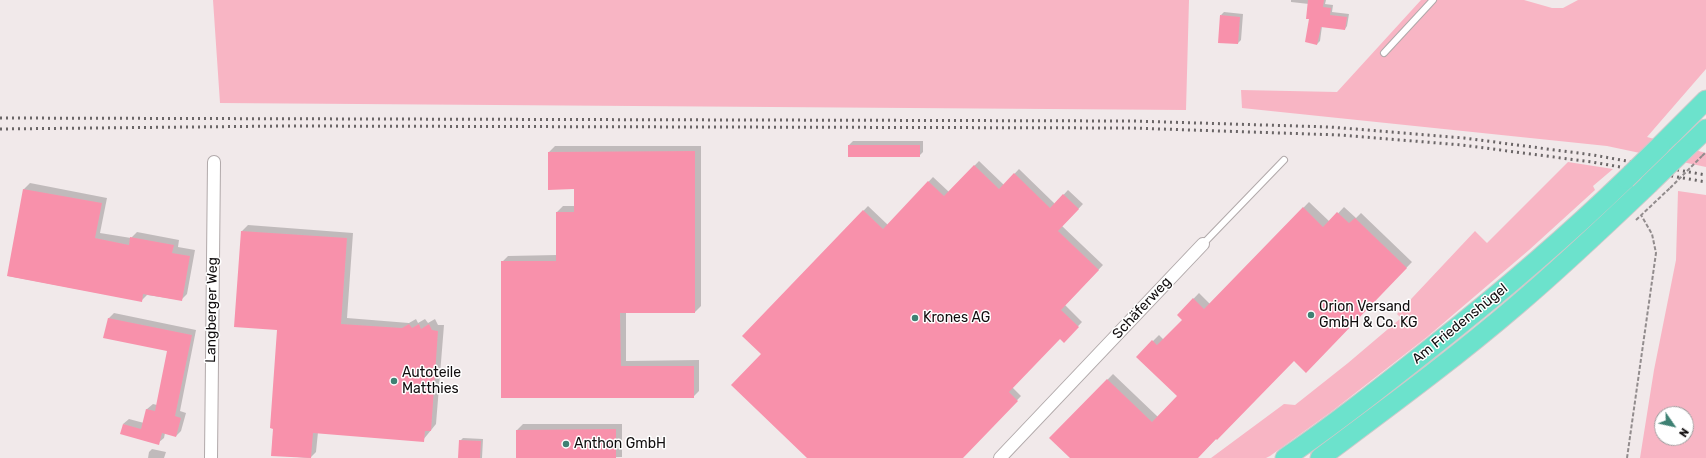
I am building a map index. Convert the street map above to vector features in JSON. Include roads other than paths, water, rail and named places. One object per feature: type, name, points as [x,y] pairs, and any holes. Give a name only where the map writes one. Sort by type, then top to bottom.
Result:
[{"type":"highway","name":"Am Friedenshügel","points":[[1285,458],[1383,386],[1546,253],[1626,179],[1706,100]]},
{"type":"highway","name":"Am Friedenshügel","points":[[1320,458],[1401,398],[1516,306],[1578,252],[1706,129]]},
{"type":"street","name":"Langberger Weg","points":[[211,458],[214,162]]},
{"type":"street","name":"Schäferweg","points":[[1000,458],[1203,244]]},
{"type":"lane","points":[[1384,52],[1433,0]]},
{"type":"lane","name":"Schäferweg","points":[[1203,244],[1284,160]]},
{"type":"railway","points":[[0,118],[1132,121],[1330,127],[1464,138],[1593,155],[1706,175]]},
{"type":"railway","points":[[0,129],[287,126],[1131,128],[1340,135],[1462,145],[1592,162],[1706,182]]},
{"type":"place","name":"Orion Versand GmbH & Co. KG","points":[[1311,315]]},
{"type":"place","name":"Krones AG","points":[[915,318]]},
{"type":"place","name":"Autoteile Matthies","points":[[394,381]]},
{"type":"place","name":"Anthon GmbH","points":[[566,444]]}]
